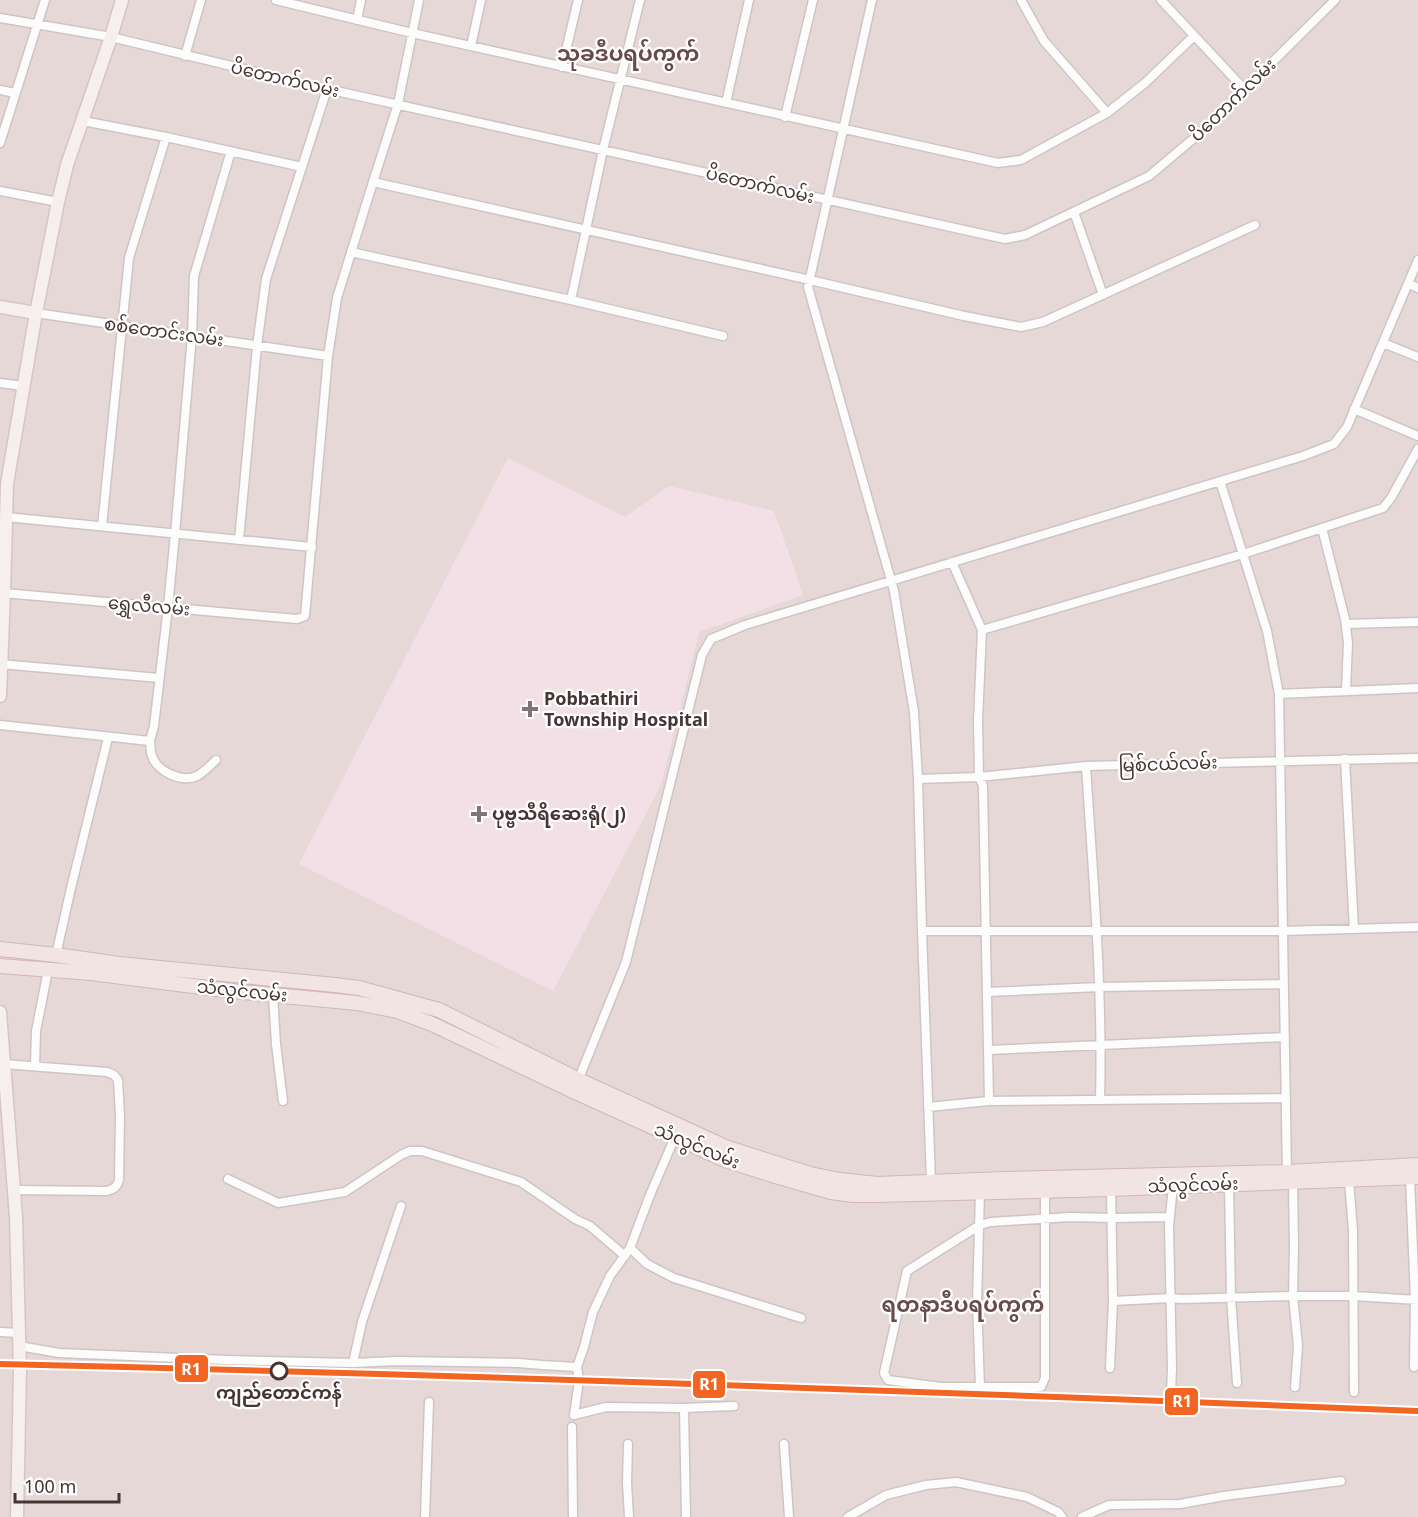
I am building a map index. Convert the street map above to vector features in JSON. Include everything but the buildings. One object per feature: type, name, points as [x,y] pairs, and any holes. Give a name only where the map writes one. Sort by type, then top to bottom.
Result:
[{"type":"main road","name":"သံလွင်လမ်း","points":[[0,949],[57,955],[91,967]]},
{"type":"main road","name":"သံလွင်လမ်း","points":[[0,966],[48,970],[91,967],[323,984],[377,992],[439,1010],[576,1086],[725,1160],[858,1183],[1348,1180],[1414,1177]]},
{"type":"main road","name":"သံလွင်လမ်း","points":[[119,970],[273,994],[357,1003],[397,1011],[831,1192],[853,1195],[1229,1184],[1418,1164]]},
{"type":"street","points":[[0,143],[45,0]]},
{"type":"street","points":[[0,696],[7,484],[23,386],[67,165],[122,0]]},
{"type":"street","points":[[185,56],[201,0]]},
{"type":"street","points":[[276,0],[562,67],[998,163],[1021,160],[1107,113],[1145,83],[1194,36]]},
{"type":"street","points":[[357,20],[361,0]]},
{"type":"street","points":[[6,517],[312,547],[328,356],[337,298],[398,104],[419,0]]},
{"type":"street","points":[[471,46],[481,0]]},
{"type":"street","points":[[562,67],[578,0]]},
{"type":"street","points":[[571,300],[603,150],[640,0]]},
{"type":"street","points":[[726,103],[749,0]]},
{"type":"street","points":[[785,117],[813,0]]},
{"type":"street","points":[[872,0],[808,287],[894,591],[914,712],[931,1182]]},
{"type":"street","points":[[1021,0],[1044,41],[1107,113]]},
{"type":"street","points":[[1161,0],[1245,90]]},
{"type":"street","name":"ပိတောက်လမ်း","points":[[0,18],[111,38],[327,89],[1005,239],[1025,235],[1149,176],[1206,128],[1335,0]]},
{"type":"street","points":[[239,540],[257,346],[266,279],[327,89]]},
{"type":"street","points":[[0,90],[15,93]]},
{"type":"street","points":[[82,120],[302,167]]},
{"type":"street","points":[[102,526],[129,258],[166,137]]},
{"type":"street","points":[[216,760],[196,776],[179,777],[158,766],[152,758],[150,741],[154,726],[175,534],[192,336],[194,276],[231,151]]},
{"type":"street","points":[[372,182],[1021,327],[1043,322],[1255,225]]},
{"type":"street","points":[[0,191],[58,202]]},
{"type":"street","points":[[1074,212],[1103,295]]},
{"type":"street","points":[[351,252],[723,336]]},
{"type":"street","points":[[576,1086],[626,962],[702,655],[711,639],[745,625],[1303,456],[1334,444],[1347,427],[1418,260]]},
{"type":"street","points":[[1409,284],[1418,288]]},
{"type":"street","name":"စစ်တောင်းလမ်း","points":[[0,308],[328,356]]},
{"type":"street","points":[[1383,343],[1418,357]]},
{"type":"street","points":[[0,383],[23,386]]},
{"type":"street","points":[[1354,409],[1418,436]]},
{"type":"street","points":[[982,630],[1243,554],[1383,508],[1418,449]]},
{"type":"street","points":[[1220,481],[1267,631],[1279,694],[1288,1179],[1294,1248],[1293,1296],[1298,1346],[1295,1387]]},
{"type":"street","points":[[1322,528],[1346,624],[1348,643],[1346,690]]},
{"type":"street","name":"ရွှေလီလမ်း","points":[[2,593],[297,619],[302,618],[306,612],[312,547]]},
{"type":"street","points":[[952,562],[982,630],[978,722],[980,777],[983,786],[989,1101]]},
{"type":"street","points":[[1346,624],[1418,622]]},
{"type":"street","points":[[1,665],[159,678]]},
{"type":"street","points":[[1279,694],[1418,688]]},
{"type":"street","points":[[0,725],[150,741]]},
{"type":"street","points":[[57,955],[108,738]]},
{"type":"street","name":"မြစ်ငယ်လမ်း","points":[[918,779],[980,777],[1086,766],[1418,758]]},
{"type":"street","points":[[1345,759],[1354,929]]},
{"type":"street","points":[[1086,766],[1102,1045],[1100,1100]]},
{"type":"street","points":[[922,932],[1283,932],[1418,927]]},
{"type":"street","points":[[34,1066],[36,1031],[48,970]]},
{"type":"street","points":[[988,992],[1099,987],[1284,984]]},
{"type":"street","points":[[273,994],[283,1101]]},
{"type":"street","points":[[0,1012],[4,1064],[6,1162],[14,1190],[16,1217],[20,1371],[17,1517]]},
{"type":"street","points":[[989,1050],[1285,1037]]},
{"type":"street","points":[[4,1064],[107,1072],[118,1080],[120,1116],[117,1186],[107,1191],[14,1190]]},
{"type":"street","points":[[928,1107],[989,1101],[1286,1098]]},
{"type":"street","points":[[675,1137],[628,1252],[610,1276],[593,1312],[577,1367],[579,1381],[574,1415],[606,1407],[734,1406]]},
{"type":"street","points":[[228,1179],[278,1203],[345,1192],[401,1155],[410,1151],[422,1152],[520,1182],[647,1264],[674,1278],[801,1318]]},
{"type":"street","points":[[1414,1177],[1417,1300],[1414,1368]]},
{"type":"street","points":[[1348,1180],[1352,1222],[1354,1296],[1353,1392]]},
{"type":"street","points":[[1229,1184],[1231,1297],[1238,1383]]},
{"type":"street","points":[[1171,1393],[1169,1217],[1173,1185]]},
{"type":"street","points":[[1110,1368],[1113,1301],[1111,1189]]},
{"type":"street","points":[[1045,1190],[1045,1218],[1045,1378],[1041,1387],[940,1387],[888,1380],[884,1373],[907,1271],[980,1225],[991,1222],[1045,1218],[1169,1217]]},
{"type":"street","points":[[980,1192],[977,1302],[980,1387]]},
{"type":"street","points":[[353,1363],[362,1322],[401,1206]]},
{"type":"street","points":[[1113,1301],[1293,1296],[1354,1296],[1417,1300]]},
{"type":"street","points":[[0,1332],[19,1333]]},
{"type":"street","points":[[19,1346],[69,1354],[227,1360],[519,1363],[577,1367]]},
{"type":"street","points":[[425,1517],[429,1402]]},
{"type":"street","points":[[684,1408],[686,1517]]},
{"type":"street","points":[[572,1426],[573,1517]]},
{"type":"street","points":[[628,1444],[629,1517]]},
{"type":"street","points":[[784,1444],[789,1517]]},
{"type":"street","points":[[1082,1517],[1109,1505],[1180,1504],[1341,1481]]},
{"type":"street","points":[[848,1517],[886,1495],[926,1485],[956,1482],[1027,1497],[1058,1512],[1062,1517]]},
{"type":"shaded area","points":[[0,0],[1418,0],[1418,1517],[0,1517]]},
{"type":"shaded area","name":"Pobbathiri Township Hospital","points":[[508,458],[625,517],[669,486],[774,511],[803,595],[699,632],[661,785],[553,991],[299,864]]},
{"type":"transit line","name":"R1","points":[[0,1364],[355,1373],[1418,1411]]},
{"type":"place","name":"Pobbathiri Township Hospital","points":[[530,709]]},
{"type":"place","name":"ပုဗ္ဗသီရိဆေးရုံ(၂)","points":[[479,814]]},
{"type":"place","name":"ကျည်တောင်ကန်","points":[[279,1371]]},
{"type":"district","name":"သုခဒီပရပ်ကွက်","points":[[628,54]]},
{"type":"district","name":"ရတနာဒီပရပ်ကွက်","points":[[963,1305]]}]
